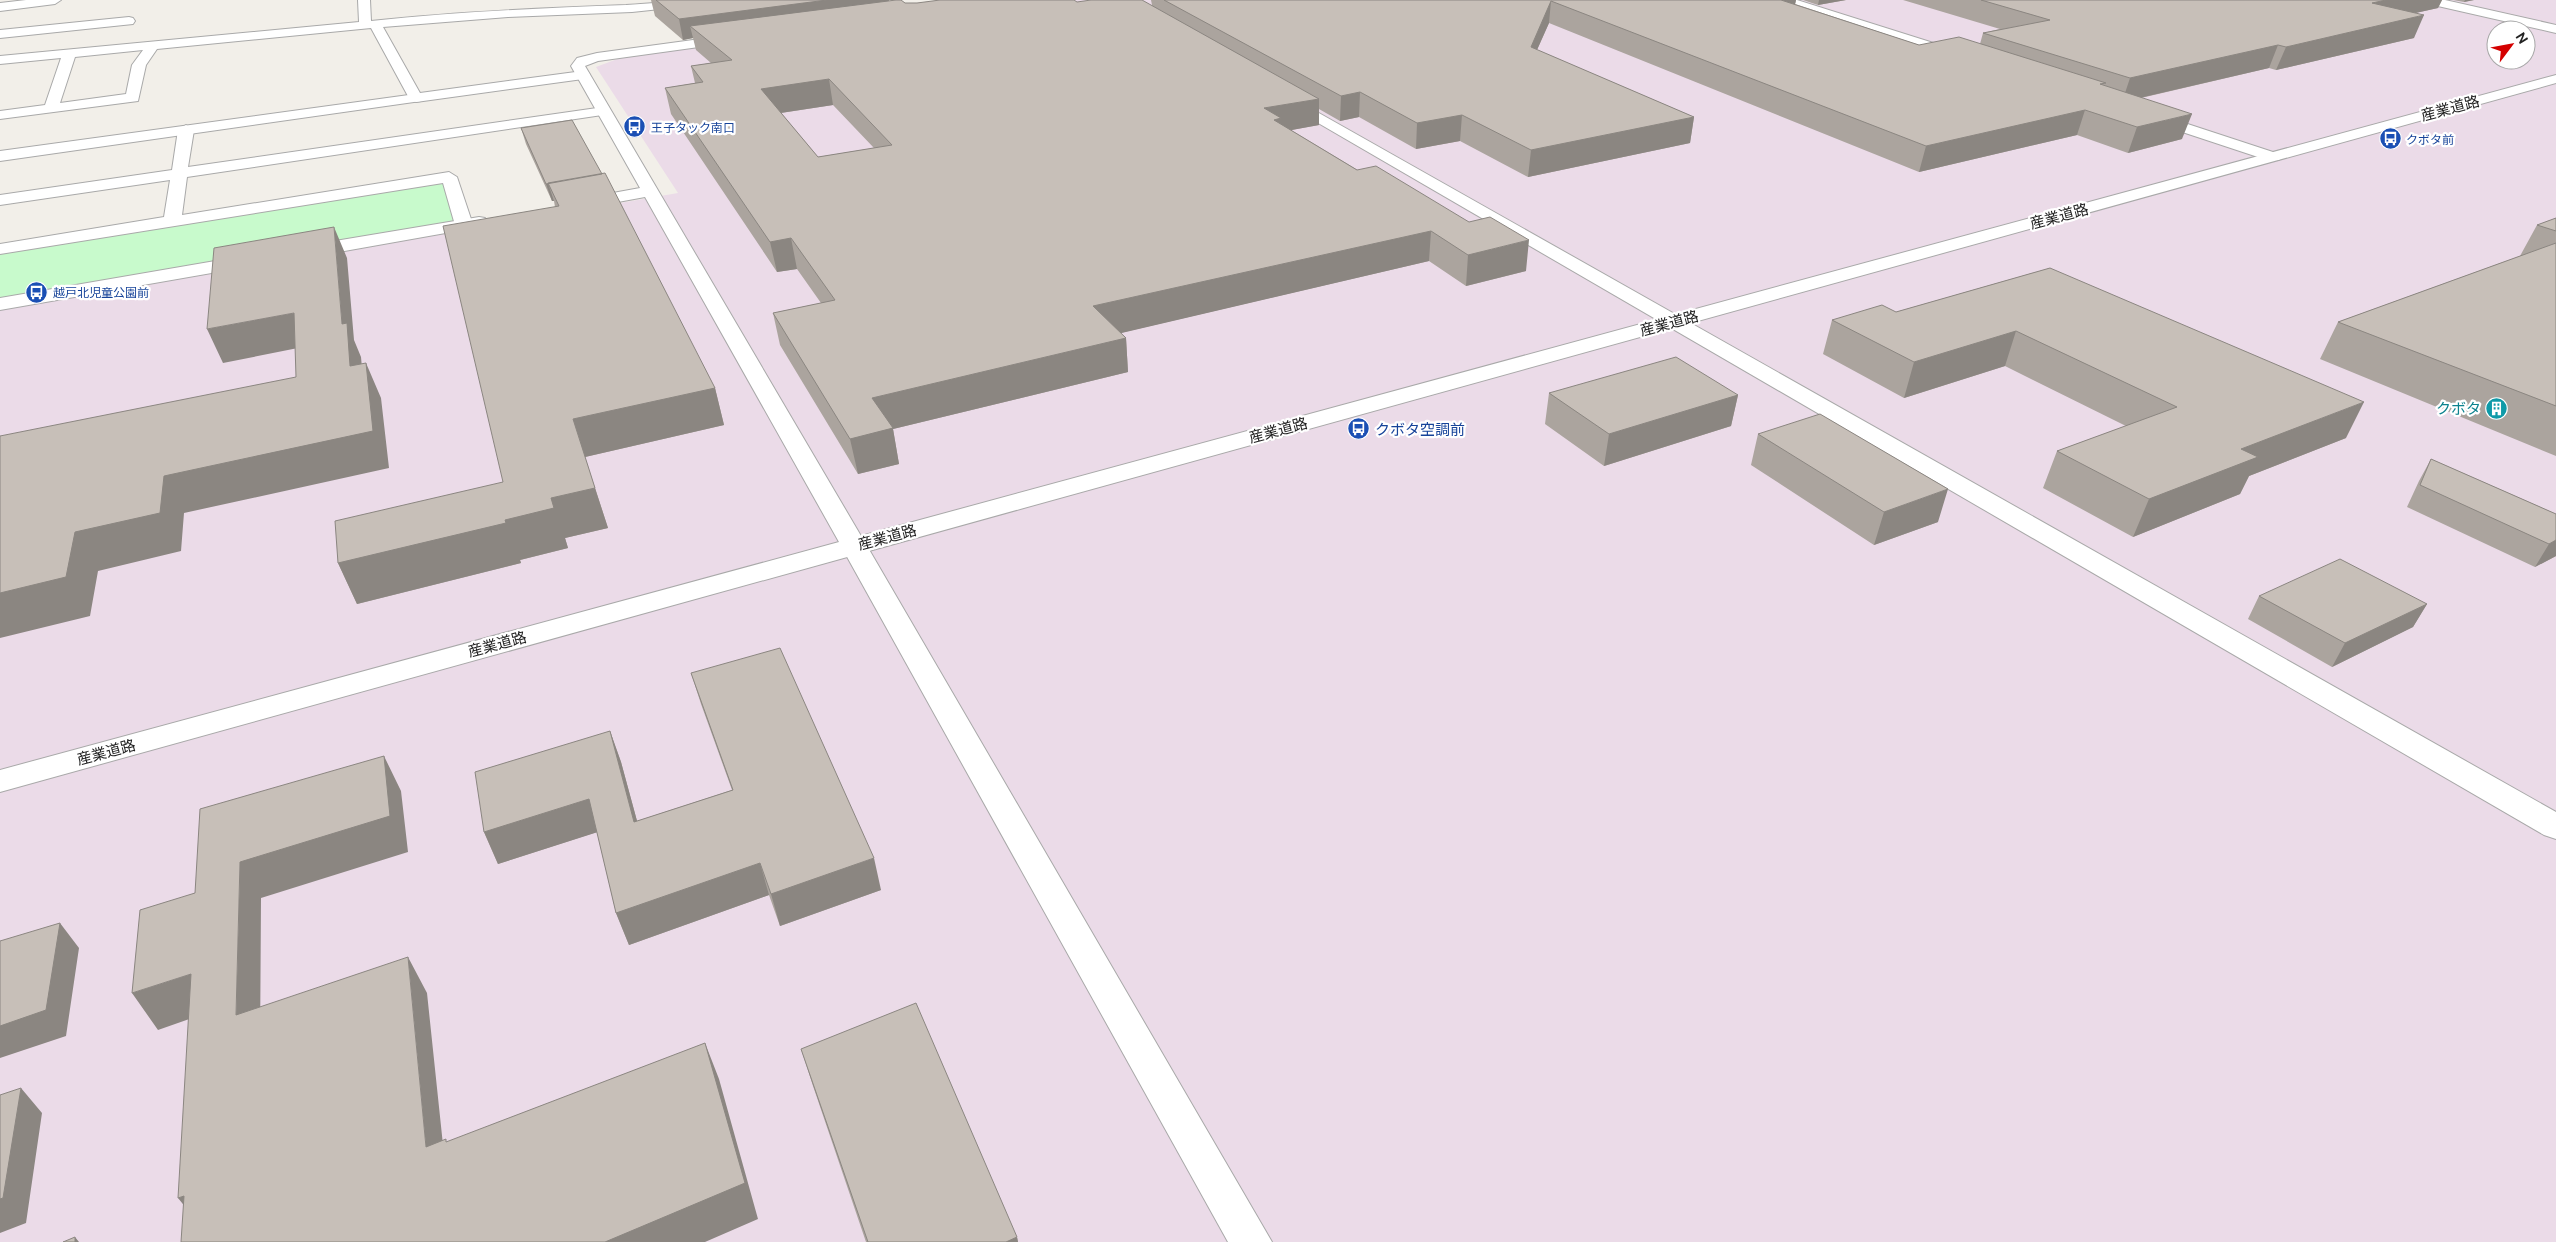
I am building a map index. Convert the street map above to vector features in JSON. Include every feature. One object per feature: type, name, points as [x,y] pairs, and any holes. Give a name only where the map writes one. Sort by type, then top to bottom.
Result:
[{"type":"street","points":[[0,6],[55,0]]},
{"type":"street","points":[[0,60],[370,24],[508,13],[632,8],[707,0]]},
{"type":"street","points":[[1785,0],[1972,60]]},
{"type":"street","points":[[2429,0],[2556,28]]},
{"type":"street","points":[[367,4],[370,24],[416,98]]},
{"type":"street","points":[[0,34],[129,21]]},
{"type":"street","points":[[743,38],[588,59],[578,66],[1251,1242]]},
{"type":"street","points":[[0,115],[133,98],[139,65],[153,45]]},
{"type":"street","points":[[51,108],[70,53]]},
{"type":"street","points":[[0,156],[583,75]]},
{"type":"street","name":"産業道路","points":[[0,781],[2556,79]]},
{"type":"street","points":[[1270,89],[2556,827]]},
{"type":"street","points":[[0,200],[604,111]]},
{"type":"street","points":[[2142,114],[2273,157]]},
{"type":"street","points":[[172,222],[186,130]]},
{"type":"street","points":[[0,249],[449,178],[464,224]]},
{"type":"street","points":[[562,207],[650,191]]},
{"type":"street","points":[[290,254],[494,219]]},
{"type":"street","points":[[0,304],[271,258]]},
{"type":"shaded area","points":[[1043,0],[2556,0],[2556,1242],[0,1242],[0,310],[678,193],[596,67],[620,58]]},
{"type":"green space","points":[[444,179],[454,221],[0,298],[0,251]]},
{"type":"building","points":[[656,0],[827,0],[679,19]]},
{"type":"building","points":[[896,0],[901,0],[905,3],[917,3],[940,0],[1074,0],[1077,2],[1091,0],[1142,0],[1319,99],[1264,108],[1281,118],[1274,120],[1357,170],[1376,166],[1469,222],[1490,217],[1529,240],[1468,255],[1431,231],[1093,306],[1126,338],[872,398],[893,428],[850,439],[773,313],[835,300],[791,238],[770,242],[665,88],[703,82],[691,66],[732,60],[690,26]],"holes":[[[829,79],[892,145],[818,157],[761,89]]]},
{"type":"building","points":[[1164,0],[1781,0],[1919,45],[1959,37],[2106,83],[2100,84],[2192,114],[2137,127],[2085,110],[1926,146],[1551,1],[1531,47],[1694,117],[1531,150],[1462,115],[1417,123],[1360,92],[1341,96]]},
{"type":"building","points":[[1981,0],[2386,0],[2372,3],[2424,15],[2286,47],[2278,45],[2130,78],[1983,33],[2050,20]]},
{"type":"building","points":[[572,120],[602,174],[546,184],[521,128]]},
{"type":"building","points":[[605,173],[715,388],[573,419],[595,488],[551,498],[554,508],[505,520],[506,523],[338,563],[335,521],[503,482],[443,226],[559,206],[548,183]]},
{"type":"building","points":[[2556,218],[2556,231],[2537,225]]},
{"type":"building","points":[[334,227],[342,324],[347,323],[350,366],[366,363],[373,431],[164,476],[160,513],[75,532],[66,577],[0,593],[0,436],[296,377],[294,313],[207,329],[214,248]]},
{"type":"building","points":[[2556,243],[2556,406],[2338,322]]},
{"type":"building","points":[[2050,268],[2364,402],[2241,449],[2258,457],[2149,499],[2057,451],[2177,407],[2016,331],[1914,362],[1832,320],[1882,305],[1896,312]]},
{"type":"building","points":[[1676,357],[1738,395],[1609,434],[1549,393]]},
{"type":"building","points":[[1820,414],[1948,489],[1884,512],[1758,434]]},
{"type":"building","points":[[2431,459],[2556,514],[2556,540],[2549,544],[2420,485]]},
{"type":"building","points":[[2340,559],[2427,604],[2345,643],[2259,596]]},
{"type":"building","points":[[780,648],[874,858],[771,894],[760,863],[616,913],[589,799],[484,832],[475,772],[610,731],[634,822],[733,790],[691,673]]},
{"type":"building","points":[[384,756],[390,816],[240,862],[236,1015],[408,957],[426,1147],[446,1139],[446,1142],[705,1043],[745,1183],[605,1242],[181,1242],[184,1196],[178,1198],[191,974],[132,993],[140,910],[195,893],[200,809]]},
{"type":"building","points":[[60,923],[46,1010],[0,1026],[0,941]]},
{"type":"building","points":[[916,1003],[1017,1237],[1006,1242],[868,1242],[801,1049]]},
{"type":"building","points":[[21,1088],[3,1198],[0,1199],[0,1095]]},
{"type":"building","points":[[75,1237],[75,1242],[63,1242]]},
{"type":"place","name":"王子タック南口","points":[[635,127]]},
{"type":"place","name":"クボタ前","points":[[2390,139]]},
{"type":"place","name":"越戸北児童公園前","points":[[37,292]]},
{"type":"place","name":"クボタ","points":[[2497,408]]},
{"type":"place","name":"クボタ空調前","points":[[1359,429]]}]
